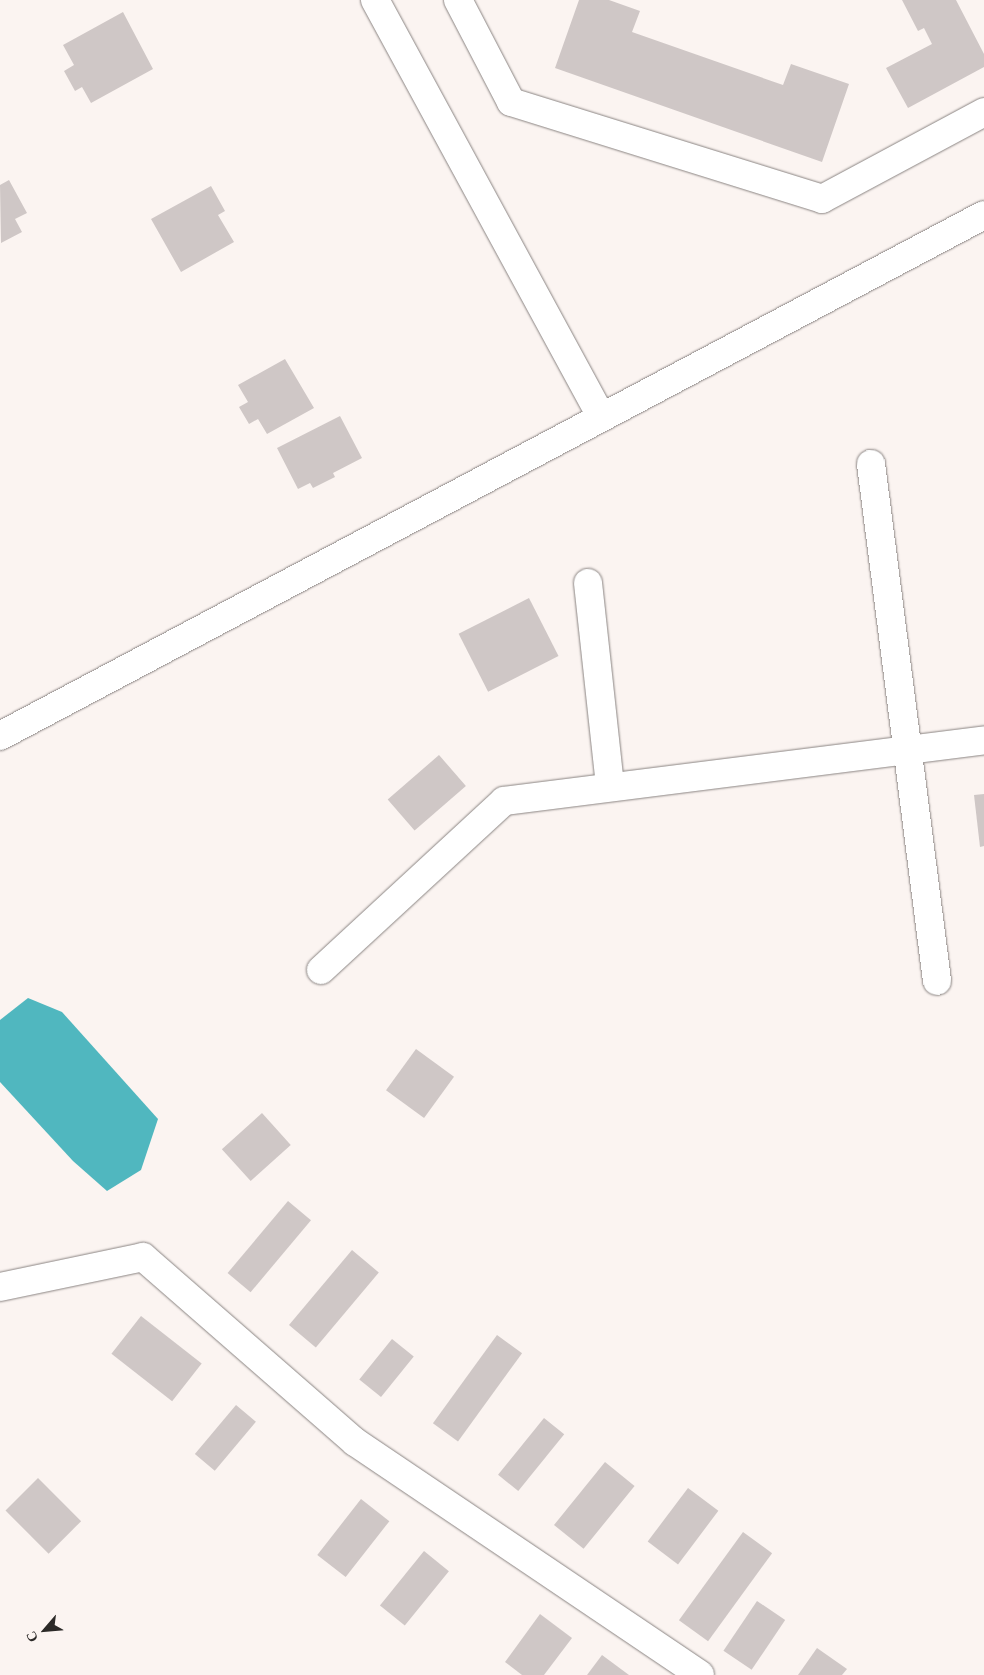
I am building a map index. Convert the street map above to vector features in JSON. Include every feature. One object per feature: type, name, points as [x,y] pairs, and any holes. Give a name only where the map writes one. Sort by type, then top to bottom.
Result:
[{"type":"street","points":[[375,0],[601,417]]},
{"type":"street","points":[[458,0],[511,102],[822,199],[984,112]]},
{"type":"street","points":[[0,736],[984,215]]},
{"type":"street","points":[[872,464],[937,980]]},
{"type":"street","points":[[588,583],[610,787]]},
{"type":"street","points":[[321,970],[504,801],[984,740]]},
{"type":"street","points":[[0,1287],[144,1257],[355,1442],[700,1675]]},
{"type":"water","points":[[28,998],[62,1012],[158,1119],[141,1170],[107,1191],[73,1161],[0,1082],[0,1020]]},
{"type":"building","points":[[579,0],[609,0],[640,11],[632,32],[783,85],[791,64],[849,84],[822,162],[555,68]]},
{"type":"building","points":[[902,0],[956,0],[984,54],[984,67],[908,108],[886,68],[932,44],[924,28],[918,31]]},
{"type":"building","points":[[123,12],[153,69],[91,103],[82,87],[75,91],[64,71],[74,65],[63,45]]},
{"type":"building","points":[[9,180],[27,213],[15,219],[22,232],[1,243],[0,185]]},
{"type":"building","points":[[211,186],[225,211],[218,215],[234,242],[181,272],[151,219]]},
{"type":"building","points":[[285,359],[314,408],[267,434],[258,419],[249,424],[239,407],[248,402],[238,385]]},
{"type":"building","points":[[340,416],[362,458],[333,473],[335,477],[313,488],[310,483],[298,489],[277,448]]},
{"type":"building","points":[[529,598],[559,656],[488,692],[459,634]]},
{"type":"building","points":[[439,755],[466,786],[415,831],[388,800]]},
{"type":"building","points":[[984,794],[984,846],[980,847],[974,795]]},
{"type":"building","points":[[416,1049],[454,1077],[424,1118],[386,1090]]},
{"type":"building","points":[[262,1113],[291,1145],[251,1181],[222,1149]]},
{"type":"building","points":[[288,1201],[311,1220],[251,1292],[228,1273]]},
{"type":"building","points":[[352,1250],[379,1272],[316,1348],[289,1325]]},
{"type":"building","points":[[141,1316],[202,1363],[172,1401],[111,1354]]},
{"type":"building","points":[[497,1335],[522,1353],[458,1441],[433,1423]]},
{"type":"building","points":[[392,1339],[414,1357],[381,1397],[359,1379]]},
{"type":"building","points":[[236,1405],[256,1422],[215,1471],[195,1454]]},
{"type":"building","points":[[544,1418],[564,1434],[518,1491],[498,1475]]},
{"type":"building","points":[[605,1462],[635,1486],[584,1549],[554,1525]]},
{"type":"building","points":[[38,1478],[81,1521],[49,1554],[5,1511]]},
{"type":"building","points":[[688,1488],[718,1511],[678,1564],[648,1542]]},
{"type":"building","points":[[361,1499],[389,1521],[346,1577],[317,1555]]},
{"type":"building","points":[[743,1532],[772,1553],[708,1641],[679,1620]]},
{"type":"building","points":[[424,1551],[449,1571],[405,1626],[380,1605]]},
{"type":"building","points":[[757,1601],[785,1620],[752,1670],[723,1651]]},
{"type":"building","points":[[540,1614],[572,1638],[544,1675],[522,1675],[505,1662]]},
{"type":"building","points":[[817,1648],[847,1669],[842,1675],[798,1675]]},
{"type":"building","points":[[602,1655],[629,1675],[587,1675]]}]
